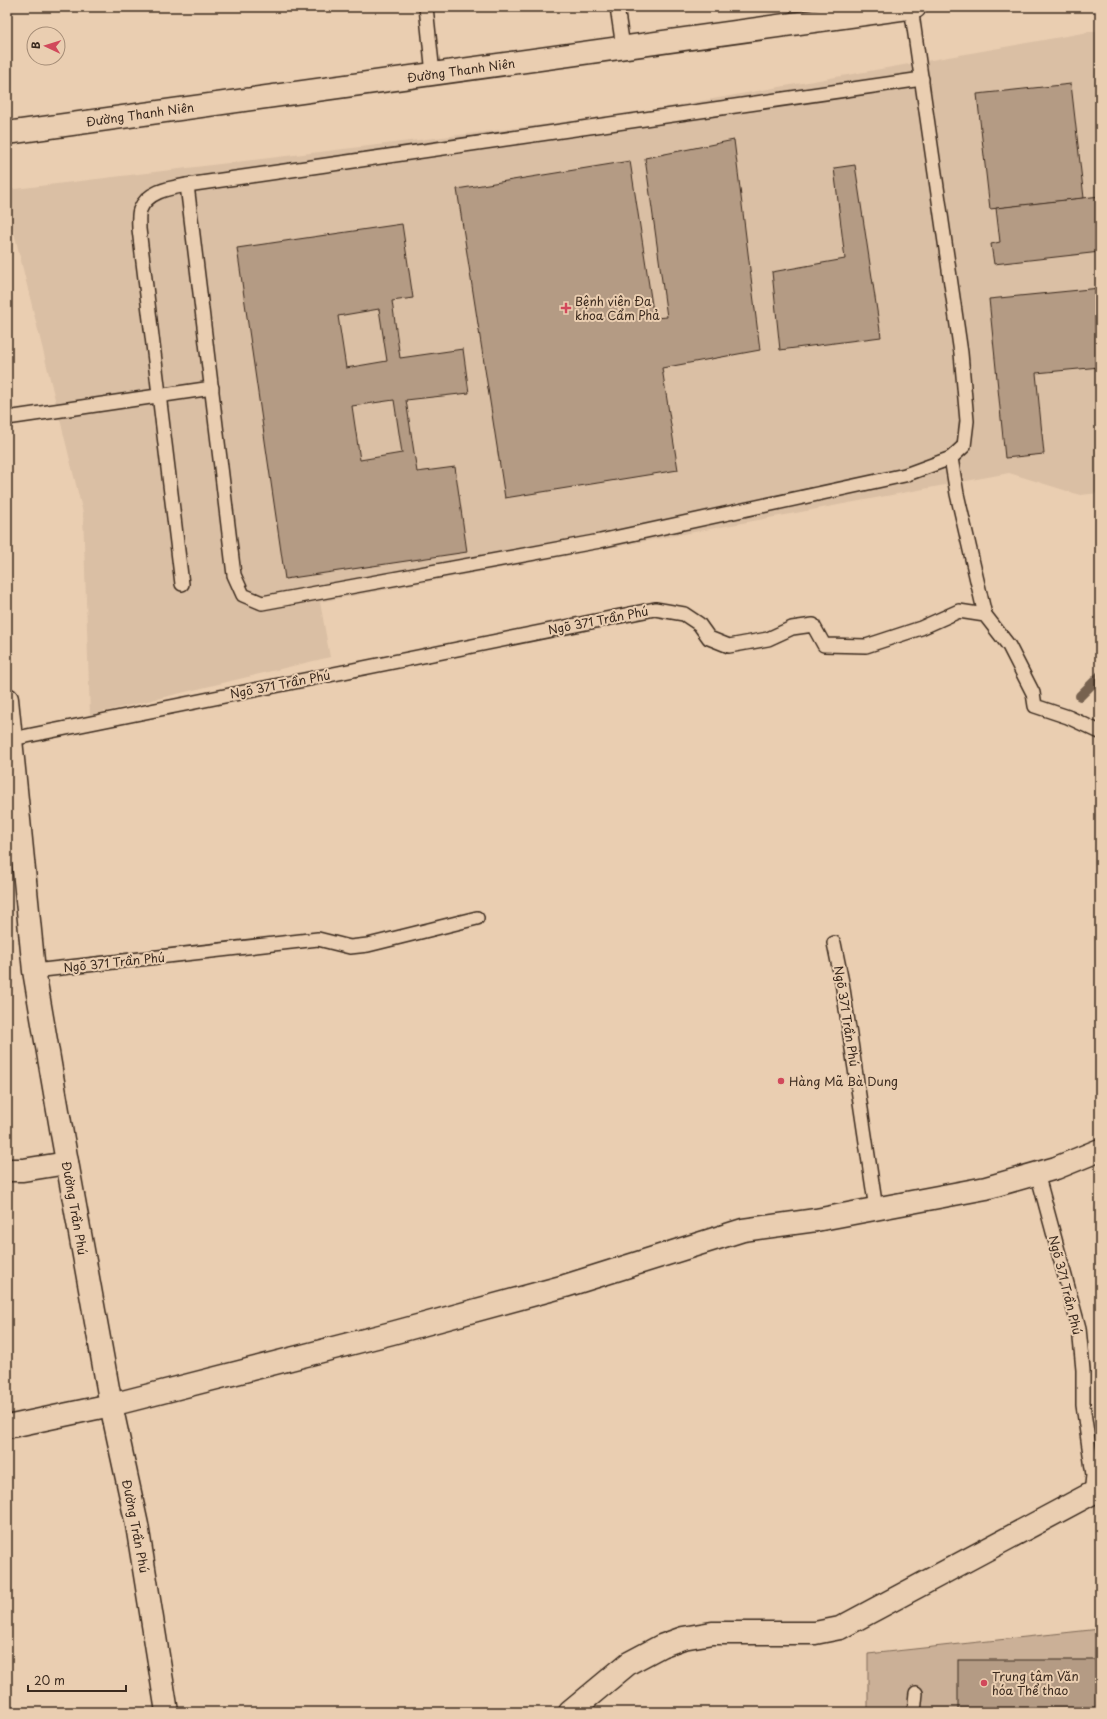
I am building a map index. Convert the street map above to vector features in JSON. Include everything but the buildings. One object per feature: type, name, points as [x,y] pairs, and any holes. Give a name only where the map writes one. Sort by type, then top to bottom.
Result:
[{"type":"street","name":"Đường Thanh Niên","points":[[7,133],[915,7]]},
{"type":"street","name":"Đường Trần Phú","points":[[7,699],[34,971],[111,1405],[138,1525],[167,1712]]},
{"type":"street","points":[[7,1427],[111,1405],[392,1334],[557,1288],[743,1230],[876,1209],[986,1188],[1037,1173],[1100,1150]]},
{"type":"street","points":[[7,1170],[23,1170],[67,1163]]},
{"type":"street","points":[[570,1712],[629,1662],[661,1646],[683,1638],[712,1633],[815,1633],[840,1628],[1095,1492]]},
{"type":"lane","points":[[426,7],[433,74]]},
{"type":"lane","points":[[617,7],[623,47]]},
{"type":"lane","points":[[187,185],[234,575],[243,595],[262,603],[600,541],[905,475],[951,458],[964,446],[967,421],[961,352],[911,7]]},
{"type":"lane","points":[[182,584],[139,229],[140,210],[150,195],[187,185],[922,79]]},
{"type":"lane","points":[[7,418],[212,388]]},
{"type":"lane","points":[[951,458],[957,494],[985,615],[1009,646],[1033,692],[1035,706],[1068,717],[1100,732]]},
{"type":"lane","name":"Ngõ 371 Trần Phú","points":[[12,739],[654,609],[684,614],[699,624],[708,638],[729,646],[768,639],[792,628],[813,625],[824,645],[866,646],[921,628],[959,611],[985,615]]},
{"type":"lane","name":"Ngõ 371 Trần Phú","points":[[34,971],[318,939],[350,947],[368,945],[477,918]]},
{"type":"lane","name":"Ngõ 371 Trần Phú","points":[[834,943],[842,982],[876,1209]]},
{"type":"lane","name":"Ngõ 371 Trần Phú","points":[[1037,1173],[1079,1328],[1083,1370],[1083,1405],[1095,1492]]},
{"type":"lane","points":[[914,1712],[916,1693]]},
{"type":"shaded area","name":"Bệnh viện Đa khoa Cẩm Phả","points":[[1100,30],[1100,493],[1080,495],[1009,473],[320,602],[330,657],[90,715],[83,513],[7,204],[7,190],[623,115]]},
{"type":"shaded area","name":"Trung tâm Văn hóa Thể thao","points":[[1100,1629],[1100,1712],[868,1712],[868,1654]]},
{"type":"waterway","points":[[1080,696],[1100,676]]},
{"type":"place","name":"Bệnh viện Đa khoa Cẩm Phả","points":[[566,308]]},
{"type":"place","name":"Hàng Mã Bà Dung","points":[[781,1081]]},
{"type":"place","name":"Trung tâm Văn hóa Thể thao","points":[[984,1683]]}]
